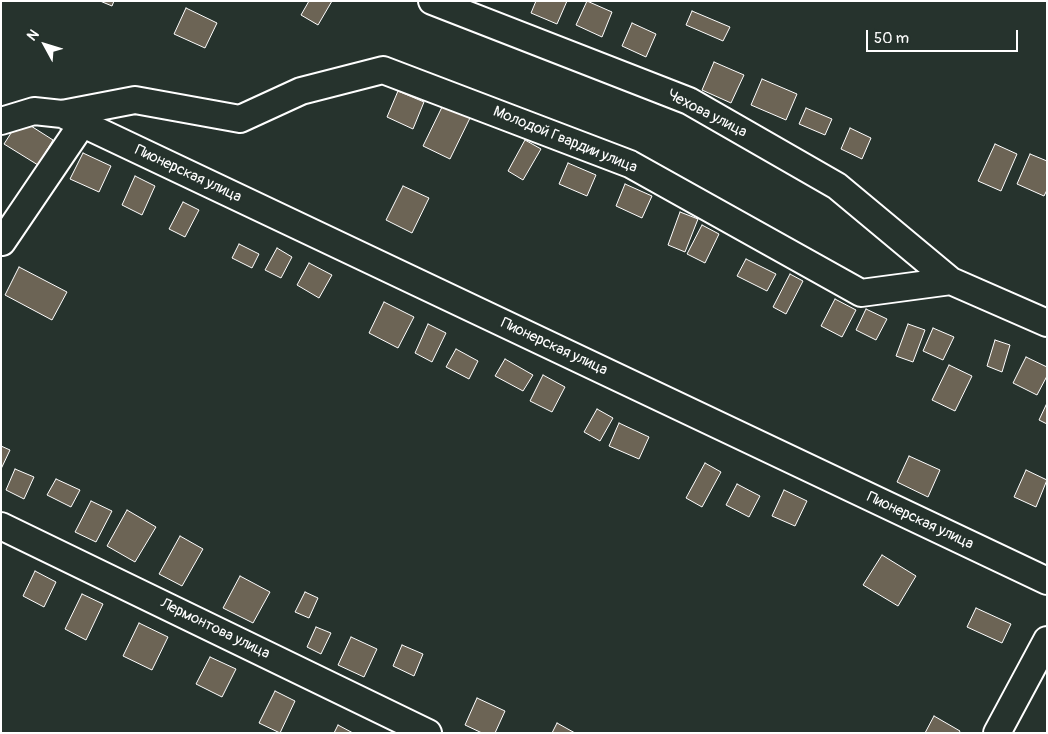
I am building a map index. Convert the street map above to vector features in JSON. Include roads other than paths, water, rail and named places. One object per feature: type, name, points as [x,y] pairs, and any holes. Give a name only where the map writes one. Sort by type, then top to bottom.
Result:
[{"type":"street","name":"Чехова улица","points":[[432,1],[689,101],[837,186],[951,281]]},
{"type":"street","name":"Молодой Гвардии улица","points":[[72,119],[135,100],[240,119],[301,91],[383,70],[630,164],[861,293],[951,281]]},
{"type":"street","points":[[1,121],[34,111],[72,119],[2,242]]},
{"type":"street","name":"Пионерская улица","points":[[72,119],[1047,581]]},
{"type":"street","points":[[951,281],[1047,323]]},
{"type":"street","name":"Лермонтова улица","points":[[1,526],[428,733]]},
{"type":"street","points":[[997,733],[1047,640]]}]
